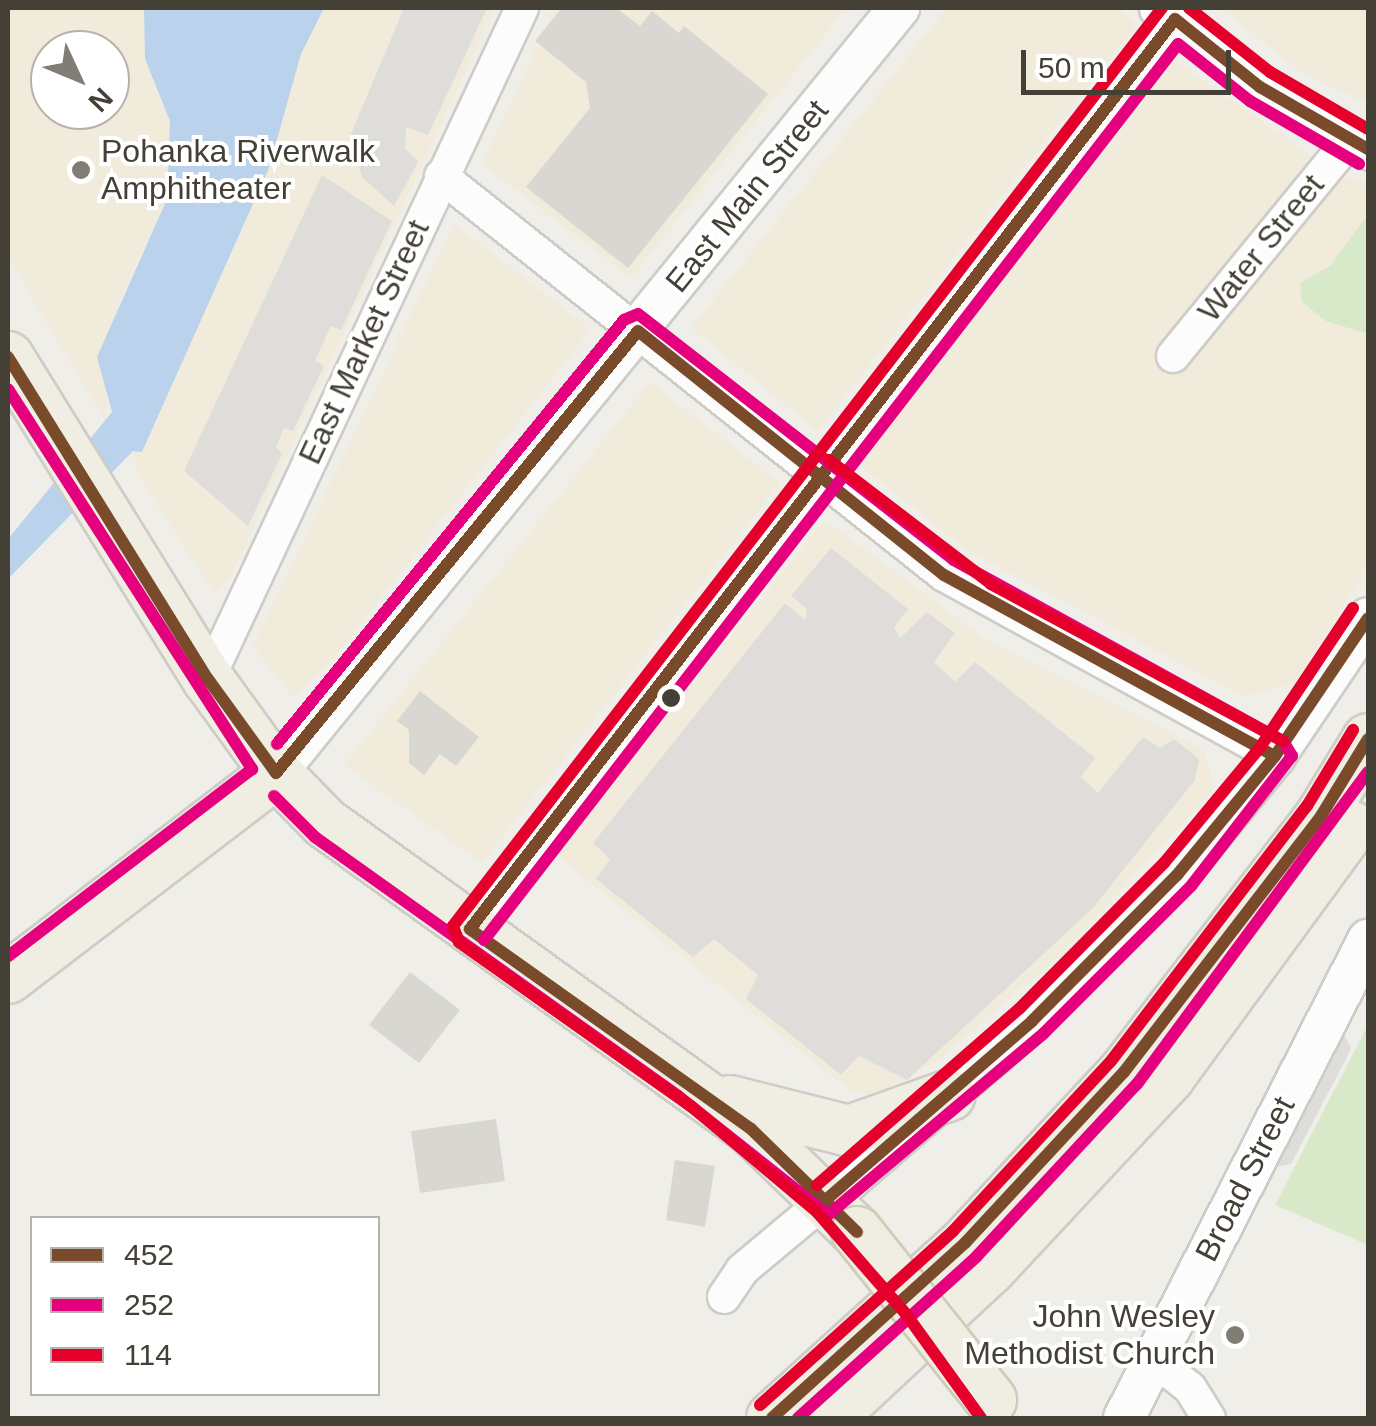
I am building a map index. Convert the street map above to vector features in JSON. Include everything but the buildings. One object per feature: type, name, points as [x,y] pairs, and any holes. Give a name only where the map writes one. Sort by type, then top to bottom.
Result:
[{"type":"main road","points":[[8,357],[208,678],[276,772],[325,823],[703,1093],[842,1215],[996,1409]]},
{"type":"main road","points":[[772,1418],[965,1242],[1124,1072],[1321,816],[1368,739]]},
{"type":"main road","name":"East Main Street","points":[[8,978],[276,772]]},
{"type":"main road","points":[[830,1418],[991,1268],[1169,1077],[1368,802]]},
{"type":"main road","points":[[703,1093],[849,1131],[950,1095]]},
{"type":"street","name":"East Market Street","points":[[208,678],[522,8]]},
{"type":"street","name":"East Main Street","points":[[276,772],[900,8]]},
{"type":"street","points":[[470,928],[1173,11],[1260,87],[1359,145]]},
{"type":"street","name":"Water Street","points":[[1173,356],[1359,145]]},
{"type":"street","points":[[441,176],[980,599],[1275,756]]},
{"type":"street","points":[[724,1297],[742,1270],[842,1215],[950,1095],[1177,875],[1275,756],[1368,618]]},
{"type":"street","name":"Broad Street","points":[[1124,1418],[1368,940]]},
{"type":"street","points":[[1152,1358],[1190,1388],[1209,1418]]},
{"type":"shaded area","points":[[8,8],[144,8],[145,59],[170,121],[174,162],[167,199],[119,301],[105,420],[8,258]]},
{"type":"shaded area","points":[[324,8],[495,8],[231,576],[214,593],[139,476],[133,451],[142,451],[269,168],[301,54]]},
{"type":"shaded area","points":[[404,8],[487,8],[428,135],[406,127],[405,148],[418,162],[394,206],[362,177],[351,134]]},
{"type":"shaded area","points":[[555,8],[846,8],[631,278],[482,164]]},
{"type":"shaded area","points":[[947,8],[1117,8],[1137,24],[818,431],[691,328]]},
{"type":"shaded area","points":[[1220,8],[1368,8],[1368,104],[1300,71]]},
{"type":"shaded area","points":[[1174,61],[1346,178],[1368,182],[1368,567],[1294,684],[1243,696],[970,552],[858,464]]},
{"type":"shaded area","points":[[322,175],[392,221],[341,330],[331,326],[315,360],[324,366],[293,431],[284,428],[276,447],[282,454],[248,526],[184,471]]},
{"type":"shaded area","points":[[454,224],[591,329],[333,659],[292,697],[253,646]]},
{"type":"shaded area","points":[[650,382],[780,483],[482,863],[344,765]]},
{"type":"shaded area","points":[[825,520],[983,637],[1204,750],[1214,790],[1058,957],[941,1058],[879,1098],[848,1089],[555,854]]},
{"type":"shaded area","points":[[831,548],[908,609],[894,627],[900,638],[927,612],[955,633],[934,662],[955,682],[975,662],[1095,758],[1081,777],[1098,793],[1143,737],[1160,748],[1174,739],[1199,759],[1195,780],[1092,909],[907,1080],[859,1056],[841,1075],[746,999],[758,975],[714,939],[693,957],[596,879],[610,859],[593,843],[785,603],[805,620],[807,609],[791,596]]},
{"type":"shaded area","points":[[1344,1034],[1351,1049],[1291,1164],[1275,1167]]},
{"type":"green space","points":[[1368,214],[1368,334],[1326,321],[1302,302],[1300,283],[1330,266]]},
{"type":"green space","points":[[1368,1025],[1368,1245],[1275,1205]]},
{"type":"water","points":[[144,8],[324,8],[301,54],[269,168],[142,452],[133,451],[8,579],[8,539],[112,412],[97,357],[167,199],[170,121],[145,59]]},
{"type":"transit line","name":"114","points":[[981,1418],[906,1314],[816,1211],[692,1107],[459,942],[453,926],[1162,8]]},
{"type":"transit line","name":"114","points":[[1189,8],[1270,72],[1368,129]]},
{"type":"transit line","name":"452","points":[[857,1232],[751,1129],[470,929],[1175,19],[1260,87],[1368,149]]},
{"type":"transit line","name":"252","points":[[484,940],[1178,44],[1250,101],[1359,164]]},
{"type":"transit line","name":"252","points":[[274,796],[315,837],[678,1096],[828,1215],[1044,1033],[1191,886],[1292,756],[1283,741],[954,560],[638,314],[624,320],[277,744]]},
{"type":"transit line","name":"452","points":[[8,357],[208,679],[276,773],[638,331],[944,575],[1275,756]]},
{"type":"transit line","name":"252","points":[[8,389],[252,769],[8,956]]},
{"type":"transit line","name":"114","points":[[829,460],[991,584],[1283,741]]},
{"type":"transit line","name":"114","points":[[817,1185],[1020,1008],[1164,863],[1261,746],[1353,608]]},
{"type":"transit line","name":"452","points":[[828,1198],[1032,1021],[1177,875],[1275,756],[1368,618]]},
{"type":"transit line","name":"114","points":[[760,1405],[953,1231],[1111,1061],[1307,806],[1353,730]]},
{"type":"transit line","name":"452","points":[[772,1418],[965,1243],[1124,1072],[1321,816],[1368,739]]},
{"type":"transit line","name":"252","points":[[798,1418],[977,1256],[1137,1084],[1368,772]]},
{"type":"place","name":"Pohanka Riverwalk Amphitheater","points":[[81,170]]},
{"type":"place","name":"John Wesley Methodist Church","points":[[1235,1335]]}]
